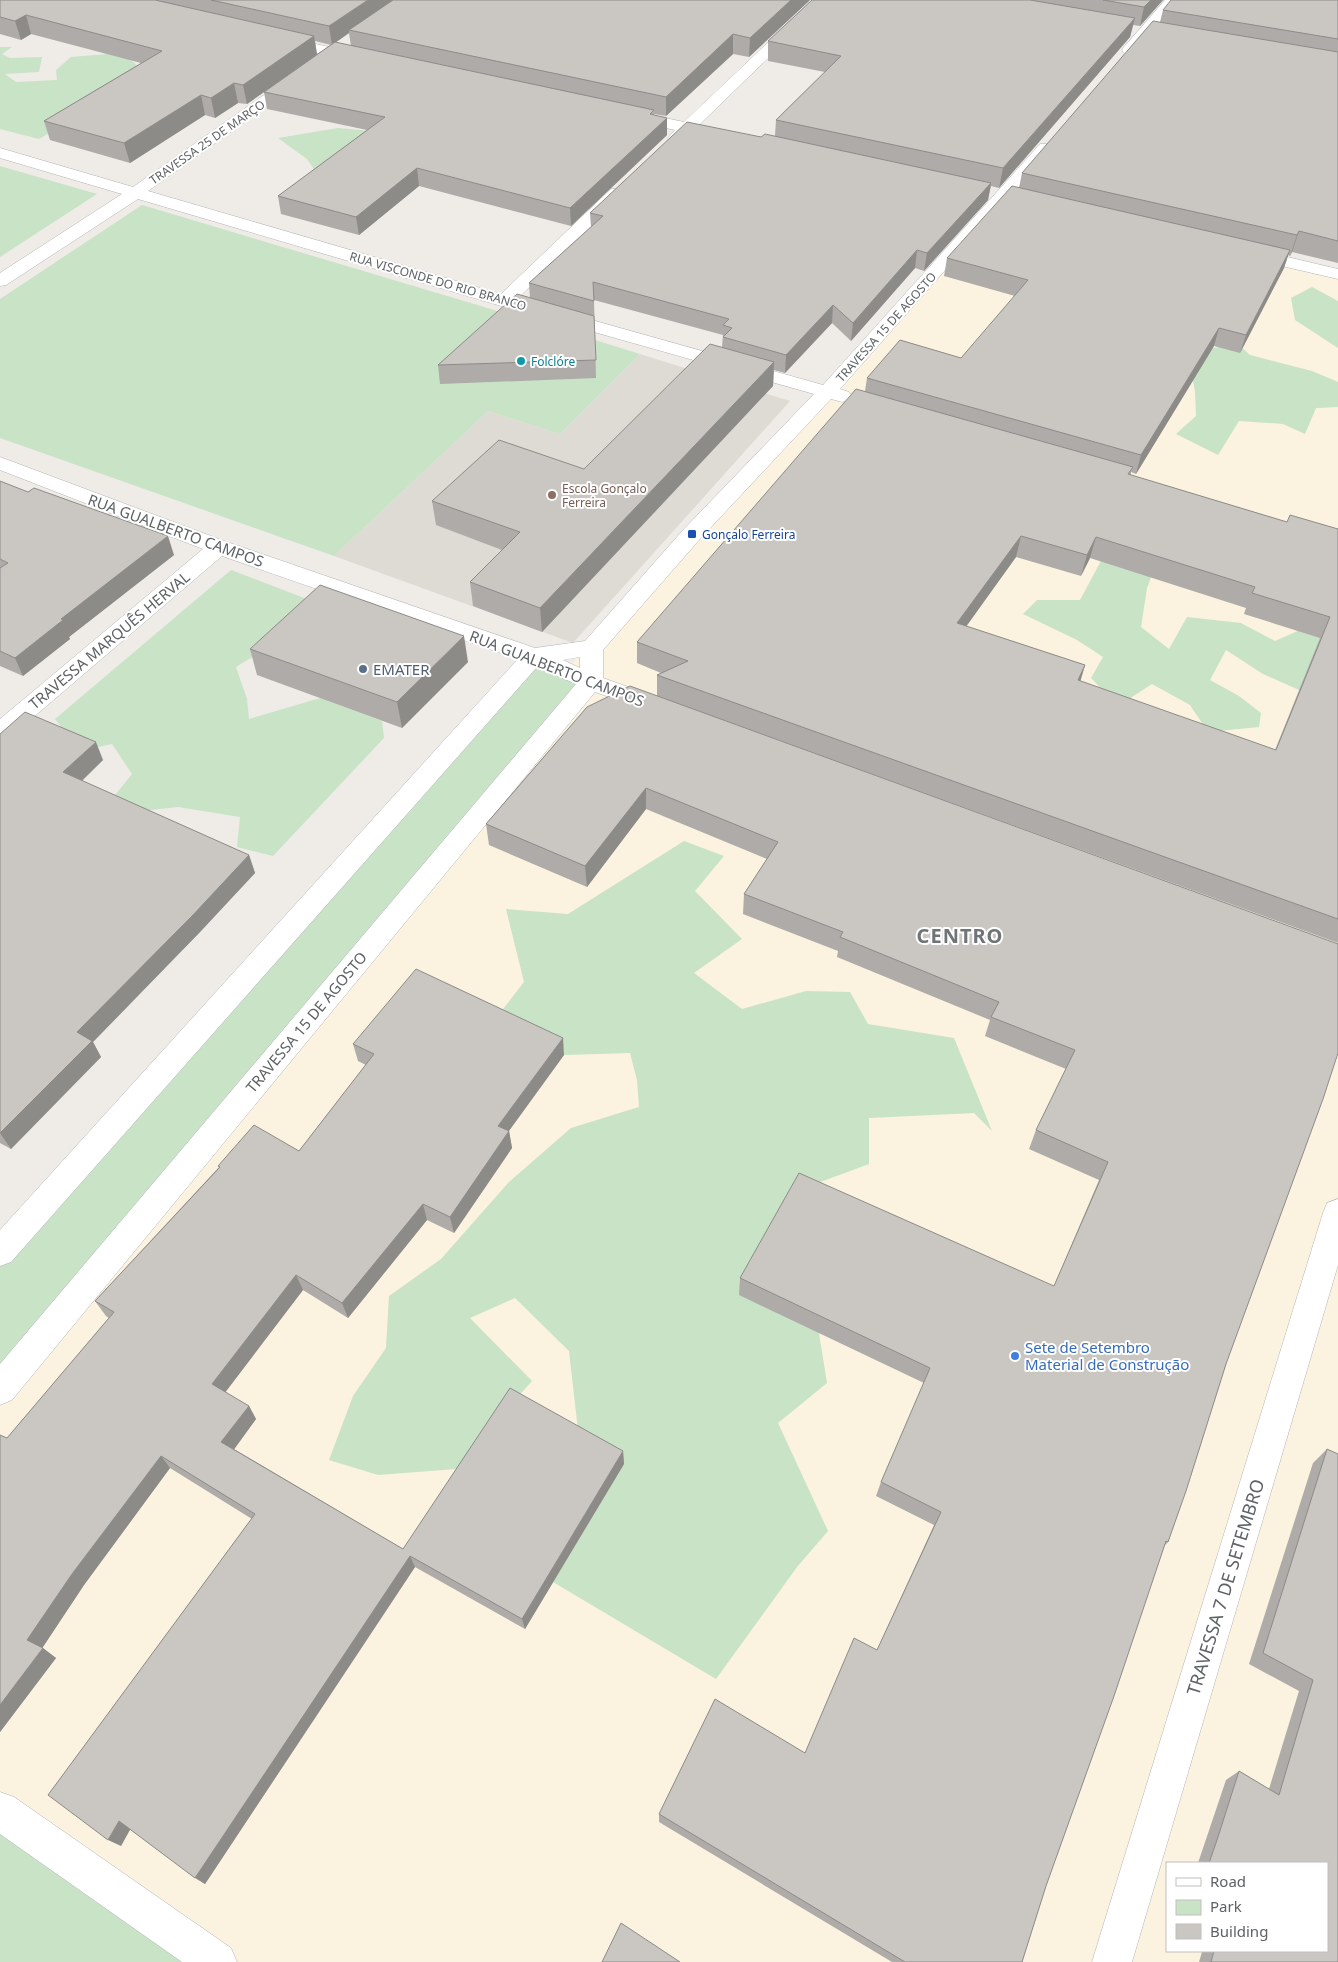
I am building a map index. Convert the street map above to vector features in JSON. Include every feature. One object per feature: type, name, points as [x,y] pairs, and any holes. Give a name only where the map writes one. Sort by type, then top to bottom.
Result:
[{"type":"street","points":[[666,148],[821,0]]},
{"type":"street","points":[[1118,63],[1172,0]]},
{"type":"street","points":[[1124,30],[1162,37]]},
{"type":"street","points":[[267,37],[372,60]]},
{"type":"street","name":"TRAVESSA 25 DE MARÇO","points":[[0,281],[135,192],[350,42]]},
{"type":"street","points":[[620,114],[735,138]]},
{"type":"street","name":"TRAVESSA 15 DE AGOSTO","points":[[592,648],[692,534],[827,392],[1004,196],[1054,137]]},
{"type":"street","name":"RUA VISCONDE DO RIO BRANCO","points":[[0,153],[504,301],[855,400]]},
{"type":"street","points":[[504,301],[631,181]]},
{"type":"street","points":[[985,192],[1023,201]]},
{"type":"street","points":[[1233,249],[1338,274]]},
{"type":"street","name":"RUA GUALBERTO CAMPOS","points":[[0,464],[219,547],[534,656],[591,682],[675,713]]},
{"type":"street","name":"TRAVESSA MARQUÊS HERVAL","points":[[0,732],[219,547]]},
{"type":"street","points":[[0,1252],[534,656],[592,648],[591,682]]},
{"type":"street","name":"TRAVESSA 15 DE AGOSTO","points":[[0,1388],[591,682]]},
{"type":"street","name":"TRAVESSA 7 DE SETEMBRO","points":[[1112,1962],[1338,1213]]},
{"type":"street","points":[[0,1811],[217,1962]]},
{"type":"shaded area","points":[[1004,196],[1338,273],[1338,1962],[0,1962],[0,1329],[557,680]]},
{"type":"shaded area","name":"Escola Gonçalo Ferreira","points":[[640,354],[790,401],[573,643],[334,556],[488,411],[560,434]]},
{"type":"green space","points":[[0,47],[12,47],[2,54],[10,58],[42,57],[39,72],[5,74],[16,82],[57,80],[56,70],[71,57],[119,53],[135,63],[143,78],[39,139],[0,129]]},
{"type":"green space","points":[[338,128],[372,131],[316,172],[307,159],[278,138]]},
{"type":"green space","points":[[0,166],[97,194],[0,257]]},
{"type":"green space","points":[[142,205],[640,354],[560,434],[488,411],[334,556],[0,438],[0,299]]},
{"type":"green space","points":[[1312,287],[1338,301],[1338,348],[1295,320],[1291,298]]},
{"type":"green space","points":[[1238,344],[1250,355],[1312,371],[1338,382],[1338,407],[1316,408],[1305,434],[1283,424],[1239,421],[1218,455],[1176,434],[1196,416],[1195,392],[1191,370],[1194,351]]},
{"type":"green space","points":[[1170,527],[1147,588],[1141,627],[1169,649],[1187,617],[1241,623],[1275,641],[1302,629],[1335,631],[1308,694],[1263,674],[1226,650],[1210,680],[1239,696],[1261,713],[1259,727],[1208,732],[1190,705],[1152,684],[1118,706],[1091,678],[1103,657],[1077,640],[1023,614],[1037,600],[1080,600],[1109,546]]},
{"type":"green space","points":[[231,570],[312,601],[270,646],[236,667],[247,699],[249,719],[320,698],[382,721],[384,738],[273,856],[237,847],[240,817],[178,807],[115,814],[103,810],[132,774],[112,744],[80,751],[55,719]]},
{"type":"green space","points":[[534,656],[591,682],[0,1389],[0,1252]]},
{"type":"green space","points":[[684,841],[724,856],[695,891],[742,939],[694,973],[742,1009],[806,991],[850,992],[868,1024],[954,1038],[992,1131],[974,1113],[869,1118],[869,1164],[796,1191],[827,1383],[778,1423],[828,1531],[797,1567],[716,1679],[553,1582],[623,1464],[579,1439],[569,1351],[515,1298],[470,1318],[532,1381],[513,1402],[469,1468],[378,1475],[329,1460],[353,1396],[386,1348],[389,1296],[441,1259],[509,1182],[571,1128],[639,1107],[637,1080],[630,1053],[564,1055],[493,1022],[524,982],[506,909],[568,914]]},
{"type":"green space","points":[[0,1811],[217,1962],[0,1962]]},
{"type":"building","points":[[0,0],[155,0],[314,36],[243,85],[234,83],[211,98],[201,95],[124,143],[44,121],[162,51],[26,15],[15,21],[0,17]]},
{"type":"building","points":[[211,0],[368,0],[329,26]]},
{"type":"building","points":[[393,0],[791,0],[750,38],[733,34],[666,97],[349,30]]},
{"type":"building","points":[[812,0],[1030,0],[1135,18],[1003,168],[776,120],[841,56],[768,41]]},
{"type":"building","points":[[1103,0],[1151,0],[1144,7]]},
{"type":"building","points":[[1171,0],[1338,0],[1338,39],[1163,10]]},
{"type":"building","points":[[1153,21],[1338,52],[1338,241],[1299,231],[1297,235],[1022,173]]},
{"type":"building","points":[[335,42],[654,110],[650,114],[667,118],[570,208],[417,168],[356,217],[278,196],[385,117],[264,92]]},
{"type":"building","points":[[687,122],[761,137],[765,134],[991,183],[927,253],[917,250],[853,323],[833,305],[786,355],[723,337],[732,328],[723,325],[729,319],[593,282],[594,301],[529,283],[603,216],[590,213]]},
{"type":"building","points":[[1012,186],[1290,250],[1246,335],[1219,328],[1141,455],[867,378],[900,340],[961,358],[1028,280],[947,258]]},
{"type":"building","points":[[517,294],[594,316],[596,360],[438,365]]},
{"type":"building","points":[[710,344],[774,362],[540,608],[470,582],[520,532],[432,501],[499,440],[584,469]]},
{"type":"building","points":[[856,389],[1133,467],[1128,474],[1287,522],[1290,515],[1338,529],[1338,919],[657,675],[688,661],[637,642]],"holes":[[[1021,536],[1087,555],[1096,537],[1255,587],[1252,593],[1330,617],[1276,750],[1078,680],[1085,665],[957,623]]]},
{"type":"building","points":[[0,481],[28,492],[34,488],[168,536],[61,619],[63,620],[15,658],[0,651],[0,568],[8,563],[0,559]]},
{"type":"building","name":"EMATER","points":[[320,585],[464,636],[397,702],[250,649]]},
{"type":"building","points":[[630,686],[1338,944],[1338,1053],[1226,1364],[1186,1491],[1168,1542],[1166,1541],[1114,1696],[1046,1886],[1022,1962],[905,1962],[659,1814],[715,1699],[805,1753],[854,1638],[877,1650],[941,1512],[881,1482],[930,1368],[740,1278],[799,1173],[1054,1286],[1108,1162],[1036,1130],[1075,1050],[991,1017],[999,1002],[840,937],[843,932],[744,894],[778,842],[646,788],[585,866],[486,824],[587,707]]},
{"type":"building","points":[[25,712],[96,742],[63,772],[249,855],[193,915],[77,1032],[92,1041],[0,1133],[0,734]]},
{"type":"building","points":[[416,969],[563,1038],[498,1126],[509,1131],[450,1217],[423,1204],[342,1303],[296,1275],[212,1384],[249,1406],[221,1442],[403,1549],[510,1388],[623,1451],[522,1619],[410,1556],[195,1878],[119,1821],[108,1840],[48,1795],[255,1514],[161,1456],[72,1574],[27,1640],[43,1648],[0,1705],[0,1435],[7,1438],[114,1312],[95,1301],[220,1167],[218,1166],[254,1125],[299,1151],[374,1054],[353,1044]]},
{"type":"building","points":[[1327,1449],[1338,1454],[1338,1962],[1211,1962],[1214,1952],[1328,1952],[1328,1862],[1209,1862],[1239,1771],[1279,1795],[1313,1680],[1263,1653]]},
{"type":"building","points":[[621,1923],[680,1962],[602,1962]]},
{"type":"place","name":"Folclóre","points":[[521,361]]},
{"type":"place","name":"Escola Gonçalo Ferreira","points":[[552,495]]},
{"type":"place","name":"Gonçalo Ferreira","points":[[692,534]]},
{"type":"place","name":"EMATER","points":[[363,669]]},
{"type":"place","name":"Sete de Setembro Material de Construção","points":[[1015,1356]]},
{"type":"district","name":"CENTRO","points":[[960,935]]}]
